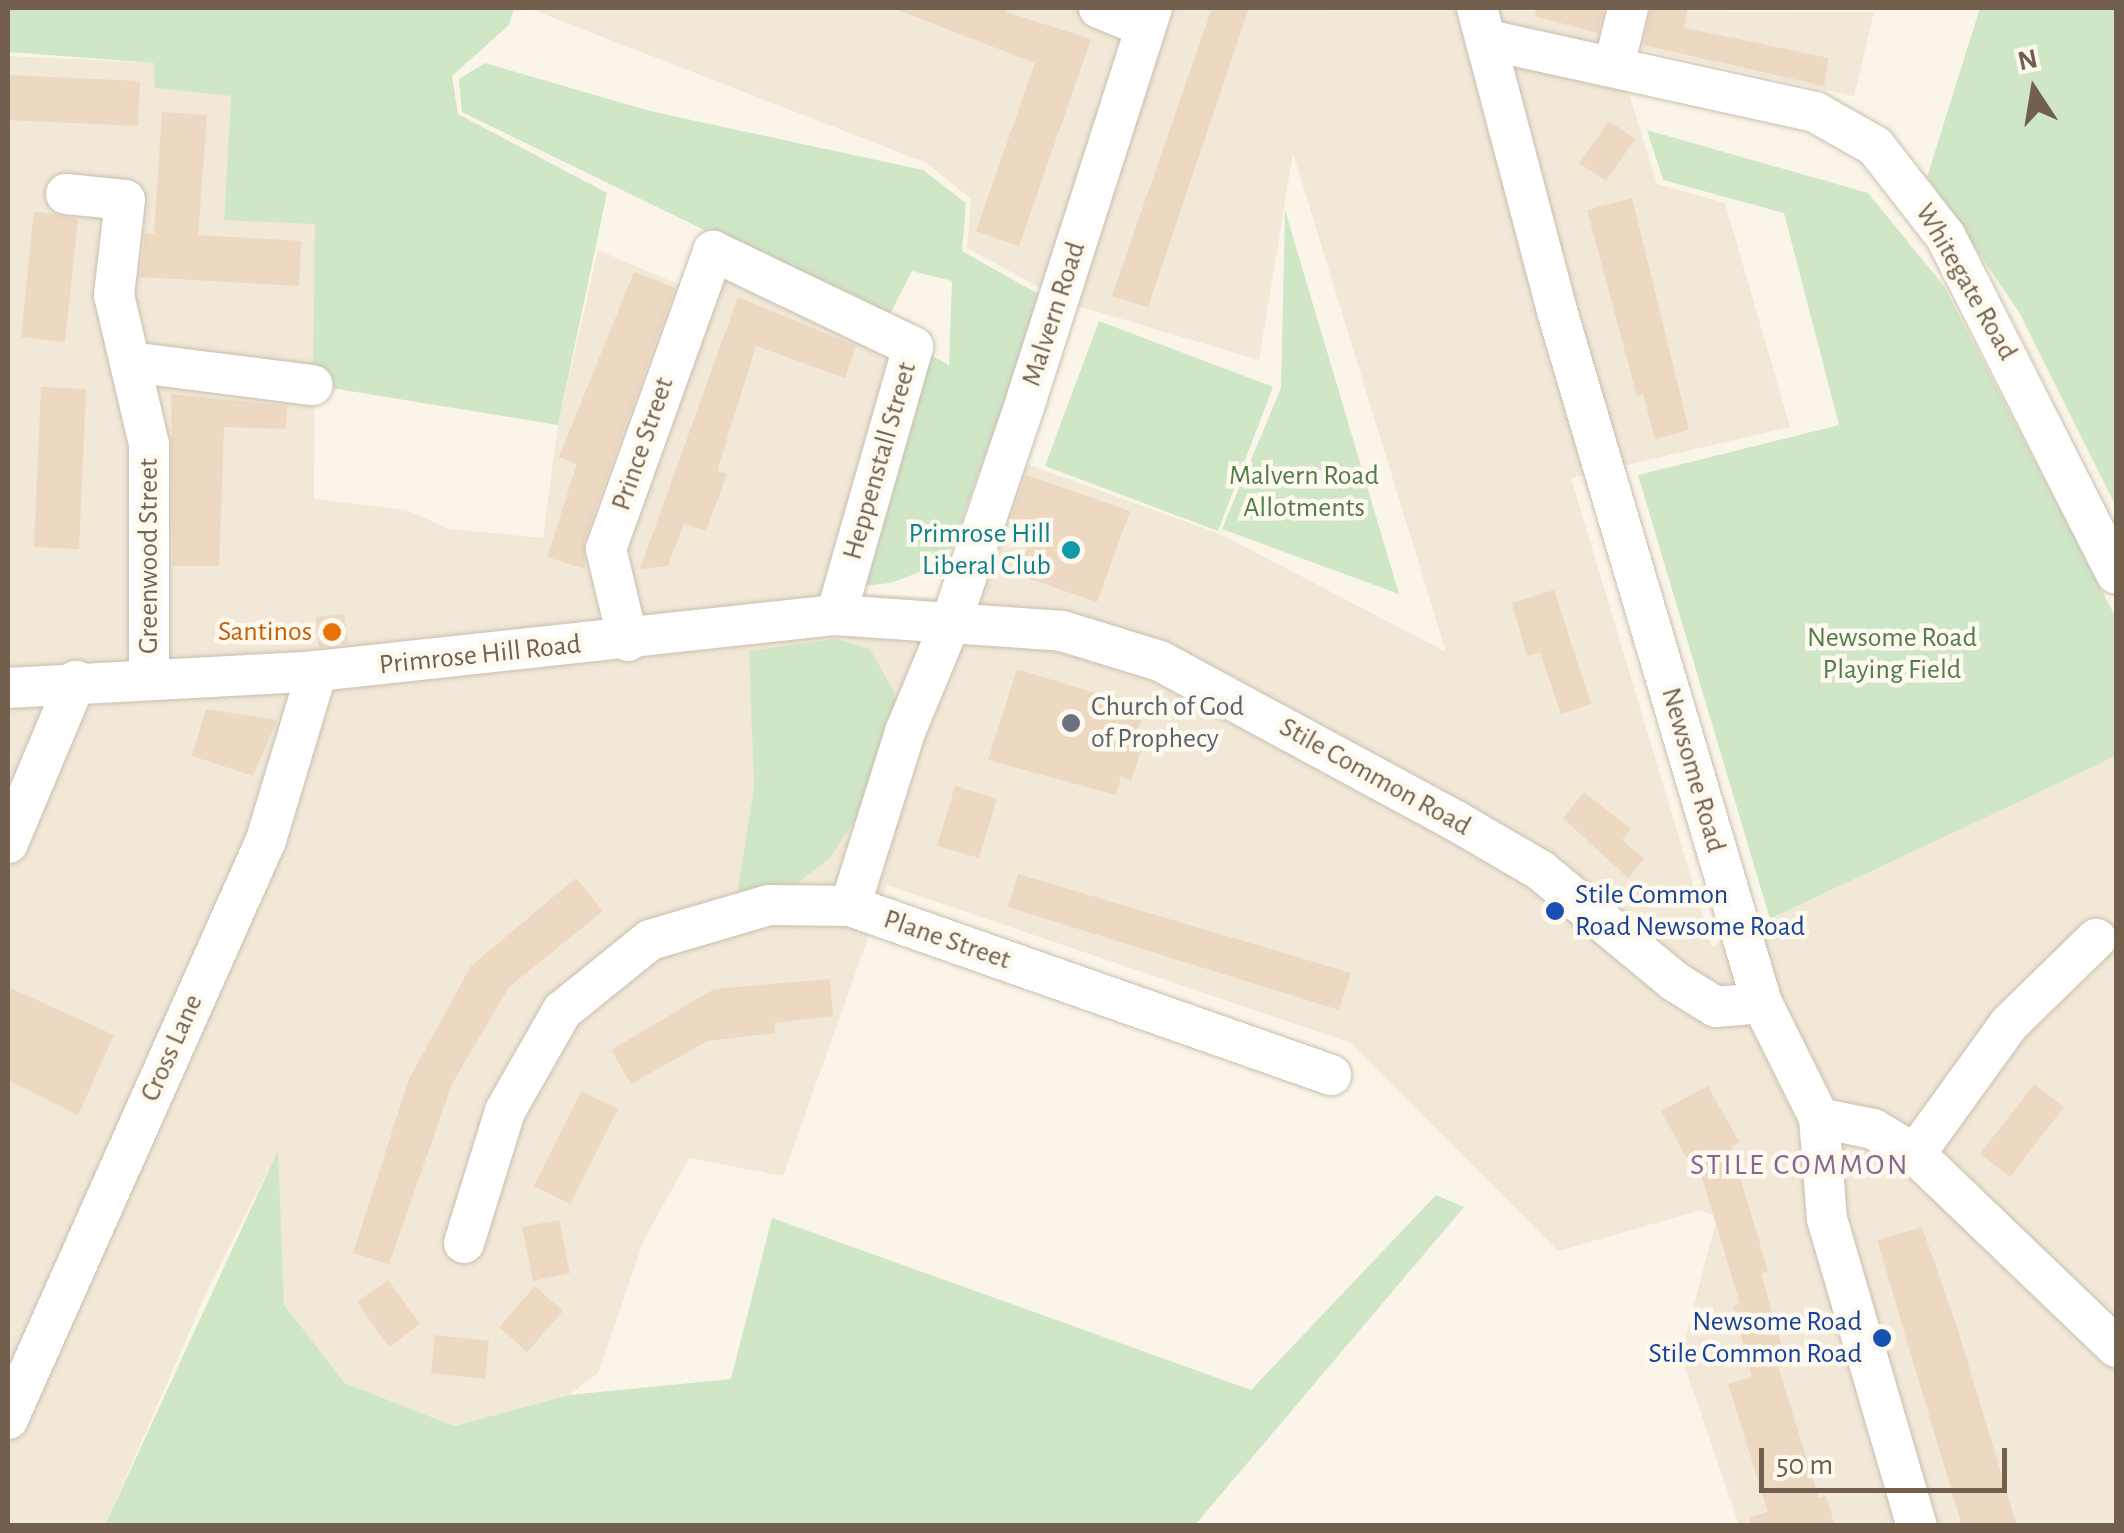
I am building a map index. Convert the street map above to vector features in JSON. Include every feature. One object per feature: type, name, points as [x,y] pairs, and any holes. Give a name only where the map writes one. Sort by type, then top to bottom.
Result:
[{"type":"street","points":[[1099,8],[1148,17]]},
{"type":"street","points":[[1614,66],[1628,8]]},
{"type":"street","name":"Malvern Road","points":[[952,619],[1148,17]]},
{"type":"street","name":"Whitegate Road","points":[[1482,24],[1614,66],[1816,112],[1875,146],[1946,237],[2116,572]]},
{"type":"street","name":"Newsome Road","points":[[1482,24],[1557,311],[1762,1003],[1819,1118],[1827,1219],[1916,1526]]},
{"type":"street","name":"Greenwood Street","points":[[66,194],[125,200],[114,296],[150,444],[149,678]]},
{"type":"street","name":"Heppenstall Street","points":[[714,252],[912,347],[836,615]]},
{"type":"street","name":"Prince Street","points":[[628,640],[606,549],[714,252]]},
{"type":"street","points":[[130,362],[313,384]]},
{"type":"street","name":"Primrose Hill Road","points":[[8,688],[76,680],[317,671],[836,615],[952,619]]},
{"type":"street","name":"Plane Street","points":[[952,619],[905,732],[850,906],[1332,1075]]},
{"type":"street","name":"Stile Common Road","points":[[952,619],[1062,631],[1160,661],[1540,870],[1674,981],[1716,1006],[1762,1003]]},
{"type":"street","name":"Cross Lane","points":[[8,1419],[266,840],[317,671]]},
{"type":"street","points":[[8,843],[76,680]]},
{"type":"street","points":[[464,1243],[506,1112],[562,1011],[650,940],[769,904],[850,906]]},
{"type":"street","points":[[1915,1154],[2008,1024],[2096,939]]},
{"type":"street","points":[[1819,1118],[1873,1130],[1915,1154],[2116,1347]]},
{"type":"shaded area","points":[[528,8],[1874,12],[1854,96],[1613,43],[1657,184],[1725,203],[1790,427],[1571,478],[1712,947],[2116,756],[2116,1525],[1739,1525],[1681,1355],[1717,1217],[1701,1210],[1558,1251],[1351,1043],[887,885],[783,1176],[689,1158],[644,1240],[598,1373],[569,1395],[454,1426],[345,1383],[284,1305],[277,1152],[208,1289],[105,1525],[8,1526],[8,56],[154,63],[156,88],[231,96],[224,219],[315,223],[314,499],[406,510],[449,529],[543,538],[558,425],[598,250],[696,292],[713,251],[900,347],[830,592],[978,600],[1021,462],[1220,534],[1446,652],[1293,153],[1259,360],[1068,303],[967,248],[971,199],[927,163]],"holes":[[[750,651],[901,748],[830,858],[769,905],[734,911],[754,787]]]},
{"type":"green space","points":[[8,8],[514,8],[509,25],[452,76],[458,114],[607,193],[558,425],[313,385],[315,224],[224,220],[231,96],[155,88],[154,63],[8,52]]},
{"type":"green space","points":[[1980,8],[2116,8],[2116,507],[2019,312],[1927,177]]},
{"type":"green space","points":[[485,63],[650,111],[923,170],[966,203],[962,251],[1042,296],[952,548],[933,567],[891,583],[852,587],[920,349],[949,365],[952,281],[912,271],[883,328],[772,263],[462,112],[459,79]]},
{"type":"green space","name":"Newsome Road Playing Field","points":[[1647,130],[1868,193],[1944,286],[2116,618],[2116,756],[1770,919],[1638,475],[1839,425],[1784,213],[1663,180]]},
{"type":"green space","name":"Malvern Road Allotments","points":[[1285,210],[1399,594],[1222,529],[1281,388]]},
{"type":"green space","points":[[1099,321],[1273,387],[1218,531],[1045,466]]},
{"type":"green space","points":[[836,639],[870,649],[894,692],[902,748],[830,858],[769,905],[734,912],[754,787],[749,651]]},
{"type":"green space","points":[[278,1150],[284,1305],[345,1383],[454,1426],[569,1395],[731,1379],[772,1218],[1251,1390],[1436,1195],[1464,1207],[1195,1525],[105,1525]]},
{"type":"building","points":[[893,8],[1008,8],[1006,12],[1091,39],[1019,246],[976,231],[1035,63]]},
{"type":"building","points":[[1212,8],[1249,8],[1148,307],[1112,296]]},
{"type":"building","points":[[1536,8],[1604,8],[1598,33],[1535,16]]},
{"type":"building","points":[[1651,8],[1688,8],[1684,28],[1829,58],[1824,86],[1643,45]]},
{"type":"building","points":[[8,75],[140,81],[138,126],[8,120]]},
{"type":"building","points":[[162,112],[207,115],[198,235],[301,241],[299,286],[140,277],[145,233],[154,234]]},
{"type":"building","points":[[1609,121],[1635,139],[1606,181],[1579,163]]},
{"type":"building","points":[[1632,198],[1689,430],[1655,439],[1643,394],[1637,396],[1587,210]]},
{"type":"building","points":[[34,211],[78,219],[65,342],[21,337]]},
{"type":"building","points":[[634,272],[675,288],[584,541],[585,569],[547,557],[577,464],[559,457]]},
{"type":"building","points":[[738,297],[856,346],[845,378],[756,346],[717,471],[727,474],[706,531],[684,523],[668,566],[640,569]]},
{"type":"building","points":[[41,387],[86,389],[79,549],[34,547]]},
{"type":"building","points":[[171,394],[287,406],[286,429],[224,427],[219,566],[173,566]]},
{"type":"building","name":"Primrose Hill Liberal Club","points":[[1026,475],[1130,511],[1097,602],[1018,575],[1035,526],[1011,518]]},
{"type":"building","points":[[1554,590],[1591,704],[1561,714],[1540,652],[1527,656],[1512,603]]},
{"type":"building","name":"Santinos","points":[[344,614],[348,644],[319,647],[316,617]]},
{"type":"building","name":"Church of God of Prophecy","points":[[1017,669],[1146,709],[1136,734],[1146,737],[1131,781],[1121,776],[1116,795],[988,760]]},
{"type":"building","points":[[206,709],[277,720],[253,776],[192,756]]},
{"type":"building","points":[[955,786],[997,799],[979,858],[937,846]]},
{"type":"building","points":[[1584,792],[1631,829],[1622,840],[1644,859],[1628,878],[1563,818]]},
{"type":"building","points":[[1018,874],[1351,973],[1339,1010],[1008,907]]},
{"type":"building","points":[[576,878],[603,911],[509,987],[452,1084],[389,1264],[353,1253],[409,1079],[471,966]]},
{"type":"building","points":[[830,979],[833,1016],[774,1023],[775,1033],[707,1041],[631,1084],[611,1050],[714,989]]},
{"type":"building","points":[[8,987],[114,1035],[78,1115],[8,1080]]},
{"type":"building","points":[[2034,1084],[2064,1107],[2010,1177],[1980,1154]]},
{"type":"building","points":[[1708,1086],[1739,1142],[1731,1147],[1768,1271],[1761,1274],[1783,1351],[1774,1354],[1819,1498],[1826,1496],[1835,1526],[1751,1526],[1750,1517],[1768,1512],[1728,1384],[1752,1377],[1733,1306],[1740,1304],[1698,1164],[1692,1168],[1661,1111]]},
{"type":"building","points":[[581,1091],[618,1109],[570,1204],[534,1186]]},
{"type":"building","points":[[559,1220],[570,1273],[533,1281],[522,1227]]},
{"type":"building","points":[[1922,1227],[1958,1330],[2017,1526],[1962,1526],[1877,1240]]},
{"type":"building","points":[[388,1280],[420,1324],[389,1347],[357,1302]]},
{"type":"building","points":[[535,1286],[563,1311],[527,1352],[499,1327]]},
{"type":"building","points":[[435,1335],[489,1341],[485,1379],[431,1373]]},
{"type":"place","name":"Primrose Hill Liberal Club","points":[[1071,550]]},
{"type":"place","name":"Santinos","points":[[332,632]]},
{"type":"place","name":"Church of God of Prophecy","points":[[1071,723]]},
{"type":"place","name":"Stile Common Road Newsome Road","points":[[1555,911]]},
{"type":"place","name":"Newsome Road Stile Common Road","points":[[1882,1338]]},
{"type":"district","name":"STILE COMMON","points":[[1800,1165]]}]
